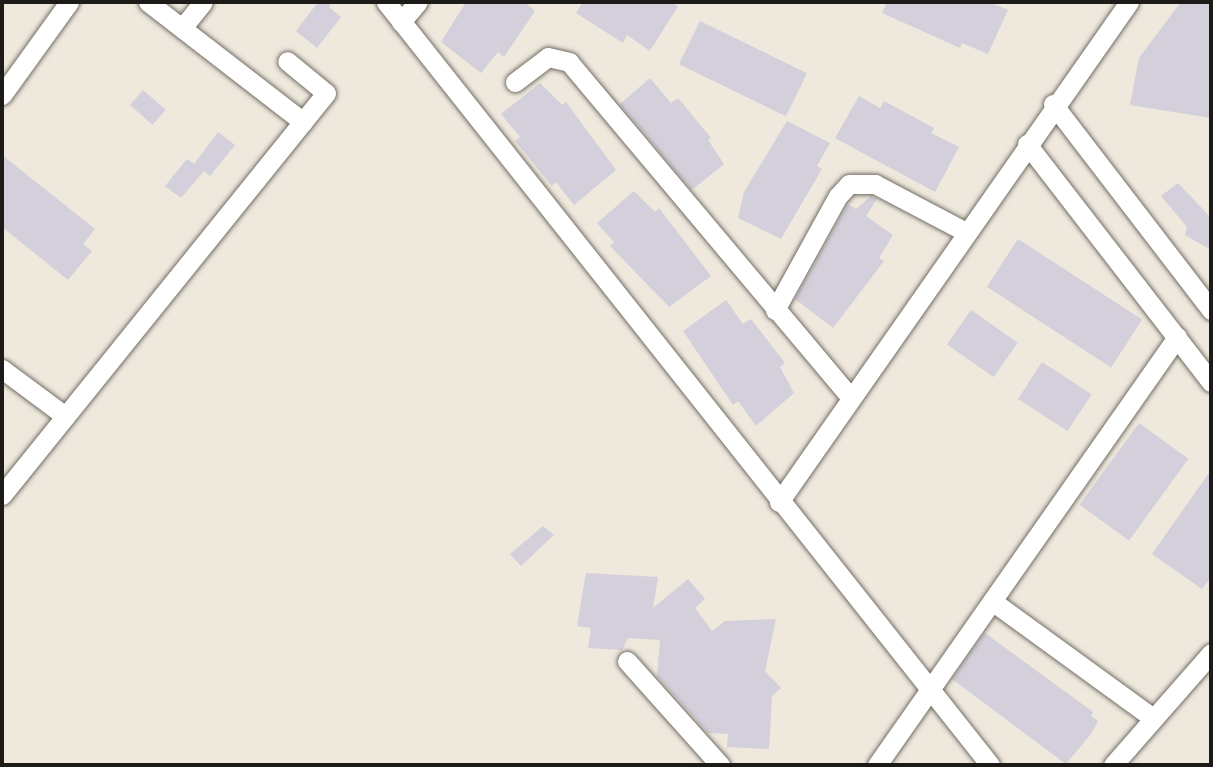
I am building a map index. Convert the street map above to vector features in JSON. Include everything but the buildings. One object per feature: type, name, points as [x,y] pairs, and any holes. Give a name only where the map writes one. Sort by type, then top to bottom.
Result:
[{"type":"street","points":[[2,95],[69,2]]},
{"type":"street","points":[[148,2],[303,122]]},
{"type":"street","points":[[182,29],[203,2]]},
{"type":"street","points":[[386,2],[779,502],[990,765]]},
{"type":"street","points":[[401,22],[418,2]]},
{"type":"street","points":[[779,502],[1053,104],[1129,2]]},
{"type":"street","points":[[515,82],[548,57],[569,62],[850,397]]},
{"type":"street","points":[[3,489],[326,93],[287,61]]},
{"type":"street","points":[[1053,104],[1211,310]]},
{"type":"street","points":[[1027,144],[1211,382]]},
{"type":"street","points":[[775,310],[838,195],[849,184],[875,184],[965,232]]},
{"type":"street","points":[[877,765],[1177,337]]},
{"type":"street","points":[[2,369],[65,416]]},
{"type":"street","points":[[992,601],[1153,718]]},
{"type":"street","points":[[1113,765],[1211,653]]},
{"type":"street","points":[[626,661],[720,765]]}]
